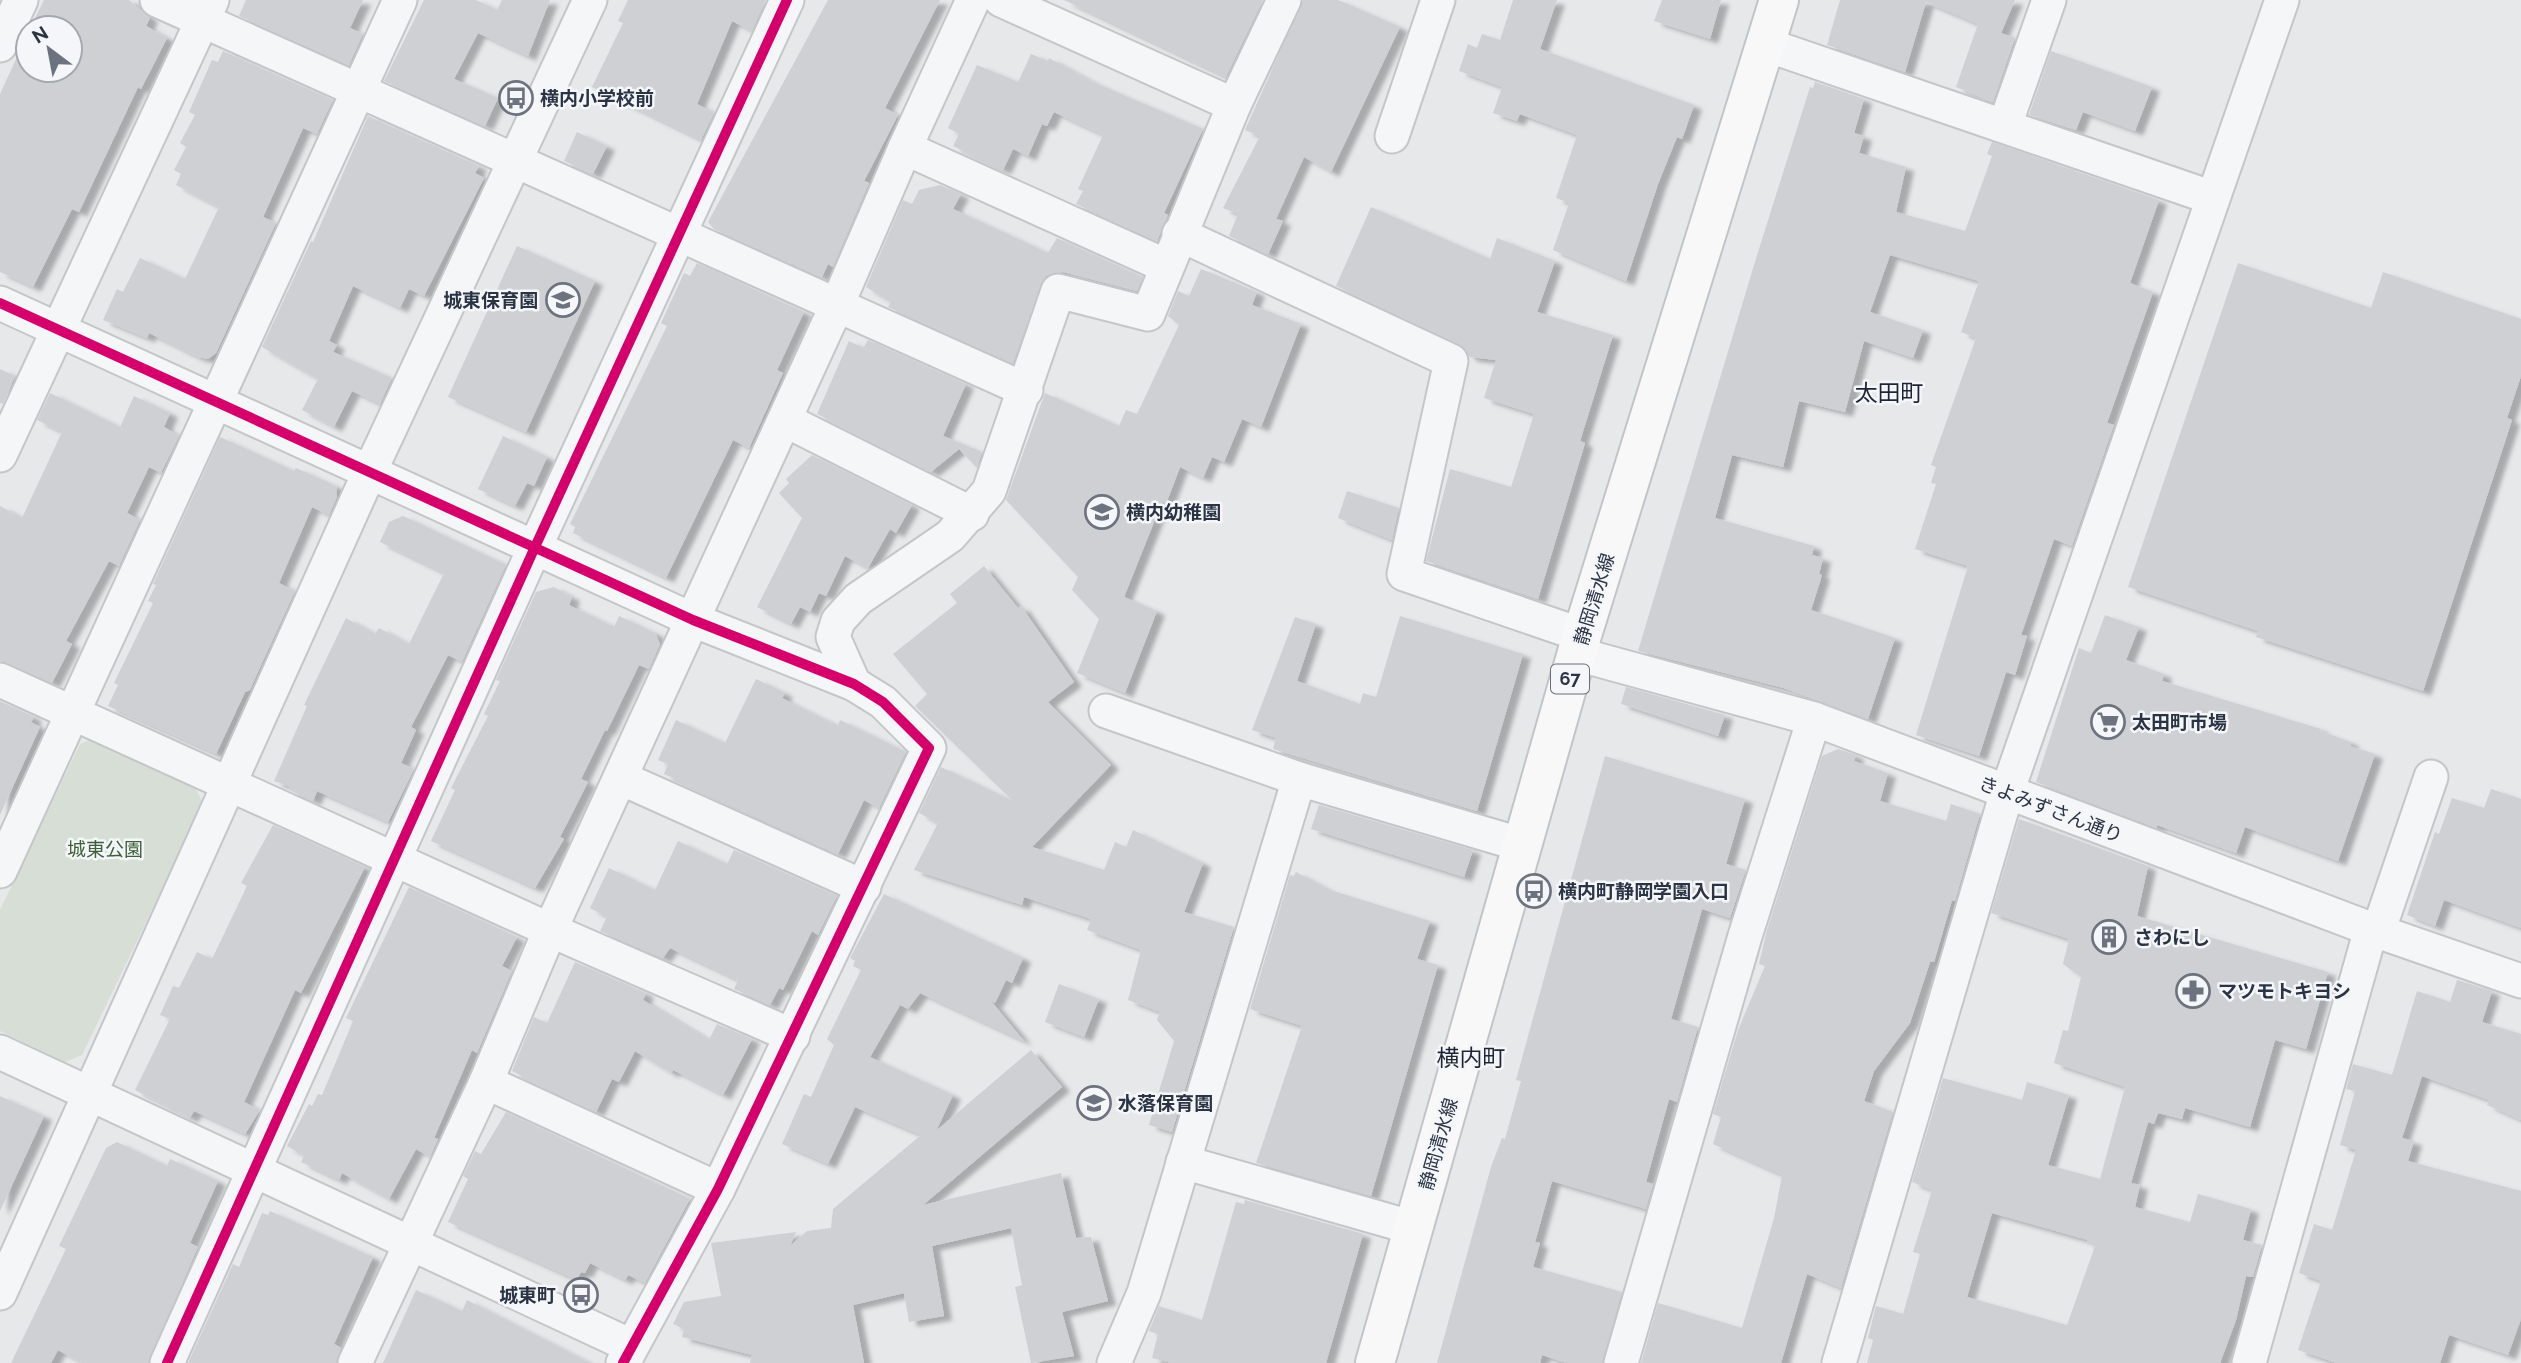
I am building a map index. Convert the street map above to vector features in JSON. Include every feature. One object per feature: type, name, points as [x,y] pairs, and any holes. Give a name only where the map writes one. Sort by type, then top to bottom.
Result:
[{"type":"main road","name":"静岡清水線","points":[[1375,1363],[1579,645],[1779,0]]},
{"type":"street","points":[[0,45],[21,0]]},
{"type":"street","points":[[156,0],[207,11],[359,91],[1026,390]]},
{"type":"street","points":[[0,872],[218,402],[400,0]]},
{"type":"street","points":[[0,1293],[370,471],[590,0]]},
{"type":"street","points":[[167,1363],[535,547],[788,0]]},
{"type":"street","points":[[355,1363],[486,1082],[550,930],[785,420],[905,148],[974,0]]},
{"type":"street","points":[[1001,0],[1234,105]]},
{"type":"street","points":[[854,684],[833,637],[838,621],[859,598],[950,536],[972,514],[989,491],[1058,291],[1148,314],[1234,105],[1284,0]]},
{"type":"street","points":[[1392,136],[1438,0]]},
{"type":"street","points":[[2005,125],[2049,0]]},
{"type":"street","points":[[1839,1363],[2007,792],[2282,0]]},
{"type":"street","points":[[0,455],[207,11]]},
{"type":"street","points":[[1767,45],[2213,198]]},
{"type":"street","points":[[905,148],[1166,266]]},
{"type":"street","name":"きよみずさん通り","points":[[1179,234],[1451,361],[1404,574],[1579,645],[1814,719],[2374,931],[2521,981]]},
{"type":"street","points":[[0,303],[693,620],[854,684],[883,702],[929,748],[718,1189],[627,1355],[411,1242],[0,1052]]},
{"type":"street","points":[[785,420],[972,514]]},
{"type":"street","points":[[0,680],[396,857],[550,930],[793,1036]]},
{"type":"street","points":[[1106,711],[1299,779],[1523,845]]},
{"type":"street","points":[[1621,1363],[1745,936],[1814,719]]},
{"type":"street","points":[[2249,1363],[2374,931],[2431,776]]},
{"type":"street","points":[[621,778],[864,887]]},
{"type":"street","points":[[1114,1363],[1144,1293],[1299,779]]},
{"type":"street","points":[[486,1082],[718,1189]]},
{"type":"street","points":[[1184,1162],[1414,1228]]},
{"type":"green space","name":"城東公園","points":[[92,739],[196,789],[203,804],[82,1055],[65,1062],[0,1031],[0,910],[80,744]]},
{"type":"building","points":[[44,0],[129,0],[150,18],[146,26],[167,38],[141,89],[138,87],[79,212],[72,209],[33,287],[0,272],[0,94],[14,64],[14,84],[84,84],[84,14],[37,14]]},
{"type":"building","points":[[246,0],[363,0],[350,28],[363,34],[349,65],[239,16]]},
{"type":"building","points":[[424,0],[476,0],[497,10],[502,0],[550,0],[528,56],[478,33],[454,79],[498,98],[485,126],[384,81]]},
{"type":"building","points":[[628,0],[766,0],[752,31],[732,21],[697,104],[714,113],[701,140],[592,87],[623,23],[618,21]]},
{"type":"building","points":[[828,0],[940,0],[885,108],[898,115],[864,181],[869,183],[833,267],[828,264],[822,277],[714,229],[708,222]]},
{"type":"building","points":[[1064,0],[1263,0],[1226,77]]},
{"type":"building","points":[[1303,0],[1338,0],[1400,27],[1331,172],[1304,157],[1276,219],[1283,221],[1268,254],[1229,236],[1238,214],[1223,208],[1260,136],[1245,130]]},
{"type":"building","points":[[1513,0],[1557,0],[1540,49],[1694,105],[1682,139],[1677,137],[1658,184],[1626,281],[1553,250],[1569,203],[1556,198],[1577,135],[1520,114],[1517,121],[1493,113],[1502,87],[1459,71],[1468,44],[1477,48],[1482,34],[1500,40]]},
{"type":"building","points":[[1662,0],[1721,0],[1710,39],[1654,21]]},
{"type":"building","points":[[1840,0],[2015,0],[2001,33],[2015,38],[1993,102],[1956,87],[1978,24],[1926,2],[1905,72],[1827,45]]},
{"type":"building","points":[[223,51],[333,100],[317,134],[303,128],[263,217],[276,223],[216,353],[208,359],[198,357],[149,333],[147,338],[103,320],[117,289],[123,292],[140,258],[185,279],[219,207],[176,185],[181,174],[174,170],[186,147],[180,143],[195,115],[189,112],[212,60],[218,62]]},
{"type":"building","points":[[2051,51],[2152,87],[2135,131],[2083,112],[2076,130],[2029,115]]},
{"type":"building","points":[[1031,54],[1048,61],[1049,58],[1095,83],[1203,129],[1164,213],[1168,215],[1157,241],[1076,204],[1083,191],[1078,189],[1103,135],[1054,112],[1047,126],[1042,124],[1028,156],[1013,149],[1003,170],[953,146],[959,134],[948,128],[977,65],[1018,82]]},
{"type":"building","points":[[1815,82],[1864,99],[1854,133],[1864,136],[1859,153],[1906,167],[1896,212],[1965,231],[1992,156],[1987,154],[1992,142],[2159,200],[2130,283],[2153,292],[2107,423],[2114,425],[2072,546],[2054,539],[2021,635],[2027,636],[2015,675],[2006,672],[1979,756],[1916,735],[1968,566],[1915,549],[1936,484],[1931,483],[1936,467],[1931,465],[1976,338],[1961,332],[1979,281],[1890,255],[1870,312],[1923,330],[1913,358],[1864,341],[1845,412],[1799,401],[1783,467],[1732,455],[1715,518],[1814,546],[1812,555],[1823,558],[1819,574],[1822,575],[1811,610],[1895,638],[1868,719],[1784,688],[1638,651],[1754,265],[1810,87],[1813,88]]},
{"type":"building","points":[[368,116],[479,166],[475,173],[484,178],[424,296],[409,289],[400,308],[353,286],[329,341],[337,345],[333,352],[392,378],[380,404],[352,391],[334,427],[302,410],[318,379],[262,347],[311,241],[313,242]]},
{"type":"building","points":[[577,132],[607,146],[593,174],[564,161]]},
{"type":"building","points":[[940,185],[961,194],[953,209],[1048,253],[1057,238],[1143,277],[1137,291],[1063,272],[1046,276],[1013,363],[888,307],[891,302],[866,287],[903,200],[912,204],[919,190]]},
{"type":"building","points":[[1371,207],[1490,259],[1497,238],[1555,261],[1537,312],[1613,335],[1580,441],[1585,443],[1538,599],[1426,561],[1450,469],[1511,487],[1534,414],[1484,398],[1496,360],[1470,357],[1459,344],[1336,286]]},
{"type":"building","points":[[517,246],[595,281],[526,432],[448,397]]},
{"type":"building","points":[[697,263],[804,312],[777,370],[783,373],[749,448],[733,440],[666,578],[573,533],[575,527],[570,524],[667,326],[661,323],[684,273],[690,276]]},
{"type":"building","points":[[2238,263],[2371,308],[2383,272],[2521,319],[2521,376],[2507,418],[2512,420],[2423,691],[2256,637],[2258,631],[2128,587]]},
{"type":"building","points":[[1201,269],[1257,292],[1252,305],[1301,324],[1261,427],[1242,419],[1224,462],[1212,457],[1203,478],[1180,467],[1166,504],[1162,502],[1124,597],[1157,611],[1125,693],[1077,673],[1099,619],[1072,590],[1078,577],[1006,500],[1045,393],[1119,426],[1126,410],[1137,414],[1179,325],[1168,316],[1178,291],[1189,296]]},
{"type":"building","points":[[868,340],[966,384],[943,436],[982,452],[977,468],[959,449],[931,472],[817,414],[849,341],[863,348]]},
{"type":"building","points":[[0,369],[15,376],[3,404],[0,403]]},
{"type":"building","points":[[50,393],[120,427],[134,396],[170,413],[164,427],[179,436],[161,473],[149,467],[127,513],[140,520],[119,566],[109,561],[66,641],[72,644],[52,683],[0,661],[0,506],[22,518],[62,432],[37,420]]},
{"type":"building","points":[[503,436],[547,457],[534,486],[527,483],[515,506],[478,489]]},
{"type":"building","points":[[220,437],[294,471],[296,468],[336,486],[337,497],[329,515],[312,507],[279,583],[295,591],[250,690],[245,692],[216,754],[108,706],[118,685],[114,683],[153,603],[148,601],[156,585],[153,584]]},
{"type":"building","points":[[812,455],[912,505],[896,533],[890,529],[868,568],[845,556],[826,596],[819,593],[810,612],[800,607],[791,624],[757,607],[802,518],[779,493],[789,483],[786,479]]},
{"type":"building","points":[[1347,491],[1399,508],[1392,540],[1338,518]]},
{"type":"building","points":[[403,516],[506,565],[462,662],[448,655],[411,727],[416,730],[401,763],[414,769],[388,822],[317,791],[313,801],[289,790],[291,787],[274,781],[307,706],[304,705],[346,618],[375,634],[379,628],[409,644],[444,573],[380,542],[389,522]]},
{"type":"building","points":[[984,566],[1018,608],[1021,606],[1074,682],[1048,702],[1111,765],[1032,847],[1104,870],[1115,842],[1126,847],[1133,830],[1203,863],[1184,912],[1234,927],[1172,1132],[1149,1125],[1174,1041],[1157,1020],[1160,1012],[1128,1000],[1141,950],[1087,930],[1091,919],[1024,897],[1022,905],[914,870],[938,823],[919,813],[941,767],[1013,801],[915,706],[927,694],[893,654],[957,603],[950,594]]},
{"type":"building","points":[[554,587],[572,597],[569,605],[614,627],[619,616],[655,633],[660,644],[649,669],[639,665],[607,731],[605,730],[581,779],[588,782],[560,837],[564,839],[535,888],[431,841],[455,790],[451,788],[488,716],[484,714],[500,681],[496,680],[536,592]]},
{"type":"building","points":[[2105,615],[2139,627],[2126,660],[2164,674],[2162,681],[2321,729],[2320,731],[2351,742],[2350,746],[2375,754],[2338,861],[2245,827],[2236,853],[2157,825],[2157,828],[2036,782],[2079,648],[2091,653]]},
{"type":"building","points":[[1400,616],[1523,654],[1477,811],[1273,749],[1276,738],[1252,730],[1295,617],[1316,624],[1297,681],[1360,704],[1363,693],[1376,697]]},
{"type":"building","points":[[756,679],[785,693],[782,698],[838,726],[840,720],[906,752],[879,808],[864,800],[838,854],[664,774],[668,764],[658,760],[676,720],[725,743]]},
{"type":"building","points":[[1626,687],[1725,715],[1718,736],[1621,704]]},
{"type":"building","points":[[0,701],[34,717],[31,722],[40,727],[0,815]]},
{"type":"building","points":[[1838,749],[1856,755],[1854,761],[1888,773],[1880,801],[1946,821],[1951,804],[1980,814],[1955,901],[1952,900],[1934,962],[1930,962],[1910,1023],[1874,1071],[1864,1101],[1893,1112],[1841,1288],[1807,1274],[1781,1363],[1641,1363],[1658,1303],[1742,1328],[1774,1218],[1782,1175],[1713,1144],[1721,1117],[1713,1114],[1738,1030],[1765,966],[1759,964],[1767,930],[1822,756]]},
{"type":"building","points":[[1605,756],[1745,799],[1726,864],[1746,870],[1730,918],[1702,909],[1671,1019],[1698,1027],[1677,1102],[1669,1099],[1646,1182],[1653,1184],[1646,1209],[1552,1181],[1535,1242],[1540,1243],[1533,1267],[1622,1292],[1602,1363],[1567,1363],[1542,1355],[1540,1363],[1437,1363],[1491,1167],[1502,1138],[1505,1139],[1521,1081],[1516,1080]]},
{"type":"building","points":[[2491,789],[2521,799],[2521,928],[2444,900],[2435,926],[2407,915],[2435,832],[2439,834],[2452,798],[2484,808]]},
{"type":"building","points":[[1319,805],[1473,850],[1464,877],[1311,829]]},
{"type":"building","points":[[2019,819],[2148,866],[2137,916],[2328,972],[2306,1049],[2275,1040],[2250,1127],[2185,1108],[2182,1119],[2158,1113],[2154,1124],[2148,1122],[2131,1183],[2140,1185],[2135,1207],[2190,1222],[2198,1194],[2251,1209],[2243,1240],[2262,1245],[2253,1277],[2246,1276],[2236,1320],[2220,1363],[1867,1363],[1873,1340],[1868,1338],[1876,1306],[1903,1314],[1920,1254],[1913,1252],[1932,1190],[1912,1182],[1943,1078],[2022,1100],[2027,1082],[2069,1095],[2048,1165],[2100,1179],[2125,1087],[2054,1063],[2063,1030],[2068,1031],[2081,977],[2063,964],[2069,939],[1991,913]],"holes":[[[1992,1213],[2088,1240],[2087,1244],[2095,1246],[2067,1325],[1967,1297]]]},
{"type":"building","points":[[273,825],[365,867],[301,993],[295,990],[244,1102],[260,1110],[245,1134],[194,1111],[190,1118],[135,1090],[170,1019],[160,1015],[173,986],[179,988],[197,952],[212,959],[247,886],[241,883]]},
{"type":"building","points":[[678,841],[727,864],[734,850],[837,896],[818,935],[812,931],[783,990],[779,988],[770,1005],[734,989],[738,980],[670,948],[663,958],[600,931],[607,917],[590,908],[609,868],[655,890]]},
{"type":"building","points":[[1296,872],[1327,889],[1430,921],[1417,959],[1438,965],[1371,1196],[1256,1163],[1302,1026],[1250,1009],[1290,875],[1294,876]]},
{"type":"building","points":[[409,887],[517,937],[502,966],[512,971],[477,1053],[472,1050],[434,1138],[438,1139],[430,1157],[416,1149],[389,1199],[342,1173],[339,1180],[301,1162],[304,1156],[287,1146],[309,1104],[312,1106],[318,1094],[322,1095],[353,1021],[346,1018]]},
{"type":"building","points":[[884,894],[1023,958],[1012,983],[1006,980],[995,1003],[991,1001],[1024,1041],[920,993],[908,1009],[900,1005],[870,1057],[953,1095],[936,1131],[1031,1050],[1062,1087],[923,1205],[1061,1173],[1076,1238],[1091,1237],[1108,1301],[1062,1312],[1074,1356],[1031,1363],[1015,1287],[1022,1285],[1011,1228],[932,1246],[944,1316],[909,1322],[904,1293],[853,1305],[864,1363],[750,1363],[752,1355],[682,1337],[684,1329],[673,1324],[684,1302],[721,1296],[711,1243],[796,1232],[790,1246],[807,1231],[831,1228],[833,1209],[921,1135],[855,1107],[828,1164],[782,1144],[804,1094],[811,1097],[834,1045],[827,1039],[861,970],[853,966],[855,961],[850,958]]},
{"type":"building","points":[[575,962],[646,993],[643,1000],[709,1040],[717,1024],[752,1039],[723,1095],[673,1070],[671,1073],[635,1051],[619,1082],[612,1079],[596,1112],[512,1071],[534,1017],[547,1023]]},
{"type":"building","points":[[2457,980],[2492,991],[2482,1022],[2521,1034],[2521,1120],[2487,1105],[2489,1100],[2422,1076],[2402,1138],[2414,1141],[2408,1161],[2521,1191],[2521,1319],[2508,1355],[2449,1335],[2440,1363],[2337,1363],[2298,1350],[2321,1281],[2299,1273],[2314,1224],[2332,1230],[2356,1150],[2340,1145],[2355,1091],[2346,1089],[2353,1064],[2392,1075],[2417,991],[2450,1002]]},
{"type":"building","points":[[1059,984],[1099,999],[1084,1037],[1045,1022]]},
{"type":"building","points":[[0,1096],[44,1116],[0,1211]]},
{"type":"building","points":[[506,1112],[690,1199],[645,1283],[628,1275],[625,1280],[590,1263],[585,1273],[581,1272],[577,1280],[448,1222],[468,1179],[463,1176],[475,1151],[481,1154]]},
{"type":"building","points":[[117,1142],[167,1166],[170,1159],[218,1181],[190,1243],[198,1247],[148,1363],[82,1363],[58,1350],[51,1363],[11,1363],[66,1249],[59,1246],[106,1148]]},
{"type":"building","points":[[1245,1200],[1363,1234],[1326,1363],[1172,1363],[1152,1358],[1158,1334],[1149,1331],[1159,1306],[1202,1320],[1236,1202],[1244,1204]]},
{"type":"building","points":[[270,1211],[373,1257],[334,1344],[341,1348],[336,1363],[188,1363],[233,1264],[239,1267],[262,1213],[268,1215]]},
{"type":"building","points":[[416,1290],[462,1311],[467,1300],[590,1363],[383,1363]]},
{"type":"cycle path","points":[[167,1363],[535,547],[787,0]]},
{"type":"cycle path","points":[[0,303],[693,620],[854,684],[883,702],[929,748],[718,1189],[623,1363]]},
{"type":"place","name":"横内小学校前","points":[[516,98]]},
{"type":"place","name":"城東保育園","points":[[563,300]]},
{"type":"place","name":"横内幼稚園","points":[[1102,512]]},
{"type":"place","name":"太田町市場","points":[[2108,722]]},
{"type":"place","name":"横内町静岡学園入口","points":[[1534,891]]},
{"type":"place","name":"さわにし","points":[[2109,937]]},
{"type":"place","name":"マツモトキヨシ","points":[[2193,991]]},
{"type":"place","name":"水落保育園","points":[[1094,1103]]},
{"type":"place","name":"城東町","points":[[581,1295]]},
{"type":"district","name":"太田町","points":[[1889,393]]},
{"type":"district","name":"横内町","points":[[1471,1058]]}]
